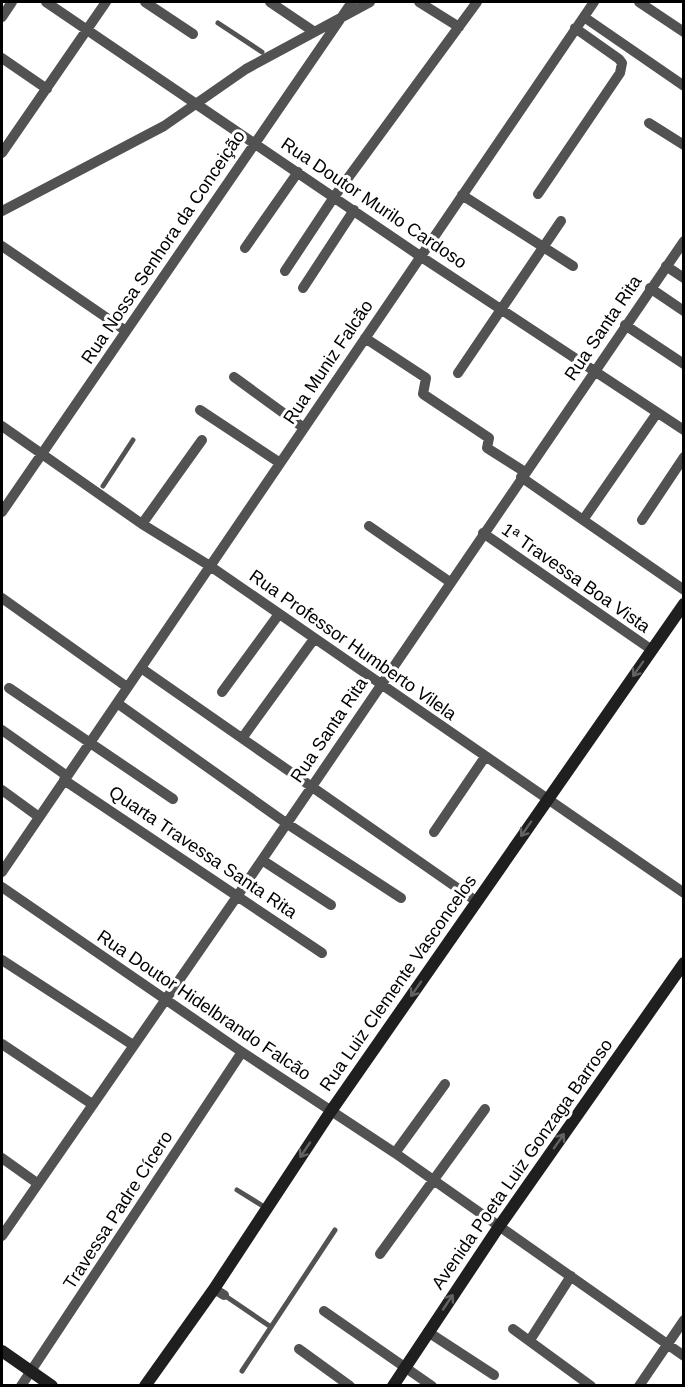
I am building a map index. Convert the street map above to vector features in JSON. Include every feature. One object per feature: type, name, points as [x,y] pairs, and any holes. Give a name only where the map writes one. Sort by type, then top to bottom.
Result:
[{"type":"street","points":[[2,17],[12,2]]},
{"type":"street","name":"Rua Doutor Murilo Cardoso","points":[[46,2],[420,256],[684,430]]},
{"type":"street","points":[[3,146],[47,89],[86,28],[106,2]]},
{"type":"street","points":[[145,2],[193,34]]},
{"type":"street","points":[[270,2],[313,31]]},
{"type":"street","name":"Rua Nossa Senhora da Conceição","points":[[2,512],[352,2]]},
{"type":"street","points":[[2,211],[164,126],[266,54],[370,2]]},
{"type":"street","points":[[419,2],[459,27]]},
{"type":"street","points":[[285,272],[334,196],[477,2]]},
{"type":"street","name":"Rua Muniz Falcão","points":[[2,872],[594,2]]},
{"type":"street","points":[[639,2],[684,32]]},
{"type":"street","points":[[584,17],[684,86]]},
{"type":"street","points":[[538,194],[620,73],[622,63],[619,59],[575,28]]},
{"type":"street","points":[[2,58],[47,89]]},
{"type":"street","points":[[649,123],[684,145]]},
{"type":"street","points":[[245,248],[298,172]]},
{"type":"street","points":[[462,195],[573,266]]},
{"type":"street","points":[[303,288],[354,210]]},
{"type":"street","points":[[458,373],[561,221]]},
{"type":"street","name":"Rua Santa Rita","points":[[2,1236],[37,1182],[262,860],[624,325],[684,241]]},
{"type":"street","points":[[2,246],[126,331]]},
{"type":"street","points":[[666,266],[684,278]]},
{"type":"street","points":[[650,288],[684,311]]},
{"type":"street","points":[[624,325],[684,364]]},
{"type":"street","points":[[365,338],[426,378],[423,394],[489,438],[487,448],[583,520],[684,590]]},
{"type":"street","points":[[234,376],[304,428]]},
{"type":"street","points":[[200,410],[280,463]]},
{"type":"street","points":[[583,520],[657,412]]},
{"type":"street","name":"Rua Professor Humberto Vilela","points":[[2,426],[40,455],[100,490],[142,524],[210,566],[684,892]]},
{"type":"street","points":[[142,524],[202,440]]},
{"type":"street","points":[[642,520],[684,457]]},
{"type":"street","points":[[369,526],[450,582]]},
{"type":"street","name":"1ª Travessa Boa Vista","points":[[483,533],[651,650]]},
{"type":"street","points":[[2,598],[127,687]]},
{"type":"street","name":"Rua Luiz Clemente Vasconcelos","points":[[145,1386],[219,1292],[267,1208],[331,1111],[684,604]]},
{"type":"street","points":[[222,692],[279,614]]},
{"type":"street","points":[[243,737],[314,639]]},
{"type":"street","points":[[141,668],[477,901]]},
{"type":"street","points":[[9,688],[173,799]]},
{"type":"street","points":[[117,703],[286,823],[401,898]]},
{"type":"street","points":[[2,730],[66,778]]},
{"type":"street","points":[[434,832],[485,757]]},
{"type":"street","name":"Quarta Travessa Santa Rita","points":[[66,778],[322,953]]},
{"type":"street","points":[[2,790],[39,817]]},
{"type":"street","points":[[262,860],[331,905]]},
{"type":"street","name":"Rua Doutor Hidelbrando Falcão","points":[[2,887],[242,1053],[395,1153],[498,1228],[571,1276],[684,1356]]},
{"type":"street","points":[[2,960],[133,1045]]},
{"type":"street","name":"Avenida Poeta Luiz Gonzaga Barroso","points":[[393,1386],[498,1228],[684,963]]},
{"type":"street","points":[[2,1044],[92,1104]]},
{"type":"street","name":"Travessa Padre Cícero","points":[[21,1386],[242,1053]]},
{"type":"street","points":[[395,1153],[445,1084]]},
{"type":"street","points":[[380,1254],[485,1109]]},
{"type":"street","points":[[2,1158],[37,1182]]},
{"type":"street","points":[[530,1340],[571,1276]]},
{"type":"street","points":[[324,1311],[432,1386]]},
{"type":"street","points":[[639,1386],[684,1320]]},
{"type":"street","points":[[513,1329],[591,1386]]},
{"type":"street","points":[[428,1332],[494,1375]]},
{"type":"street","points":[[299,1349],[350,1386]]},
{"type":"street","points":[[2,1351],[52,1386]]},
{"type":"lane","points":[[218,23],[266,54]]},
{"type":"lane","points":[[100,490],[133,440]]},
{"type":"lane","points":[[237,1190],[267,1208]]},
{"type":"lane","points":[[242,1371],[335,1230]]},
{"type":"lane","points":[[219,1292],[271,1327]]}]
